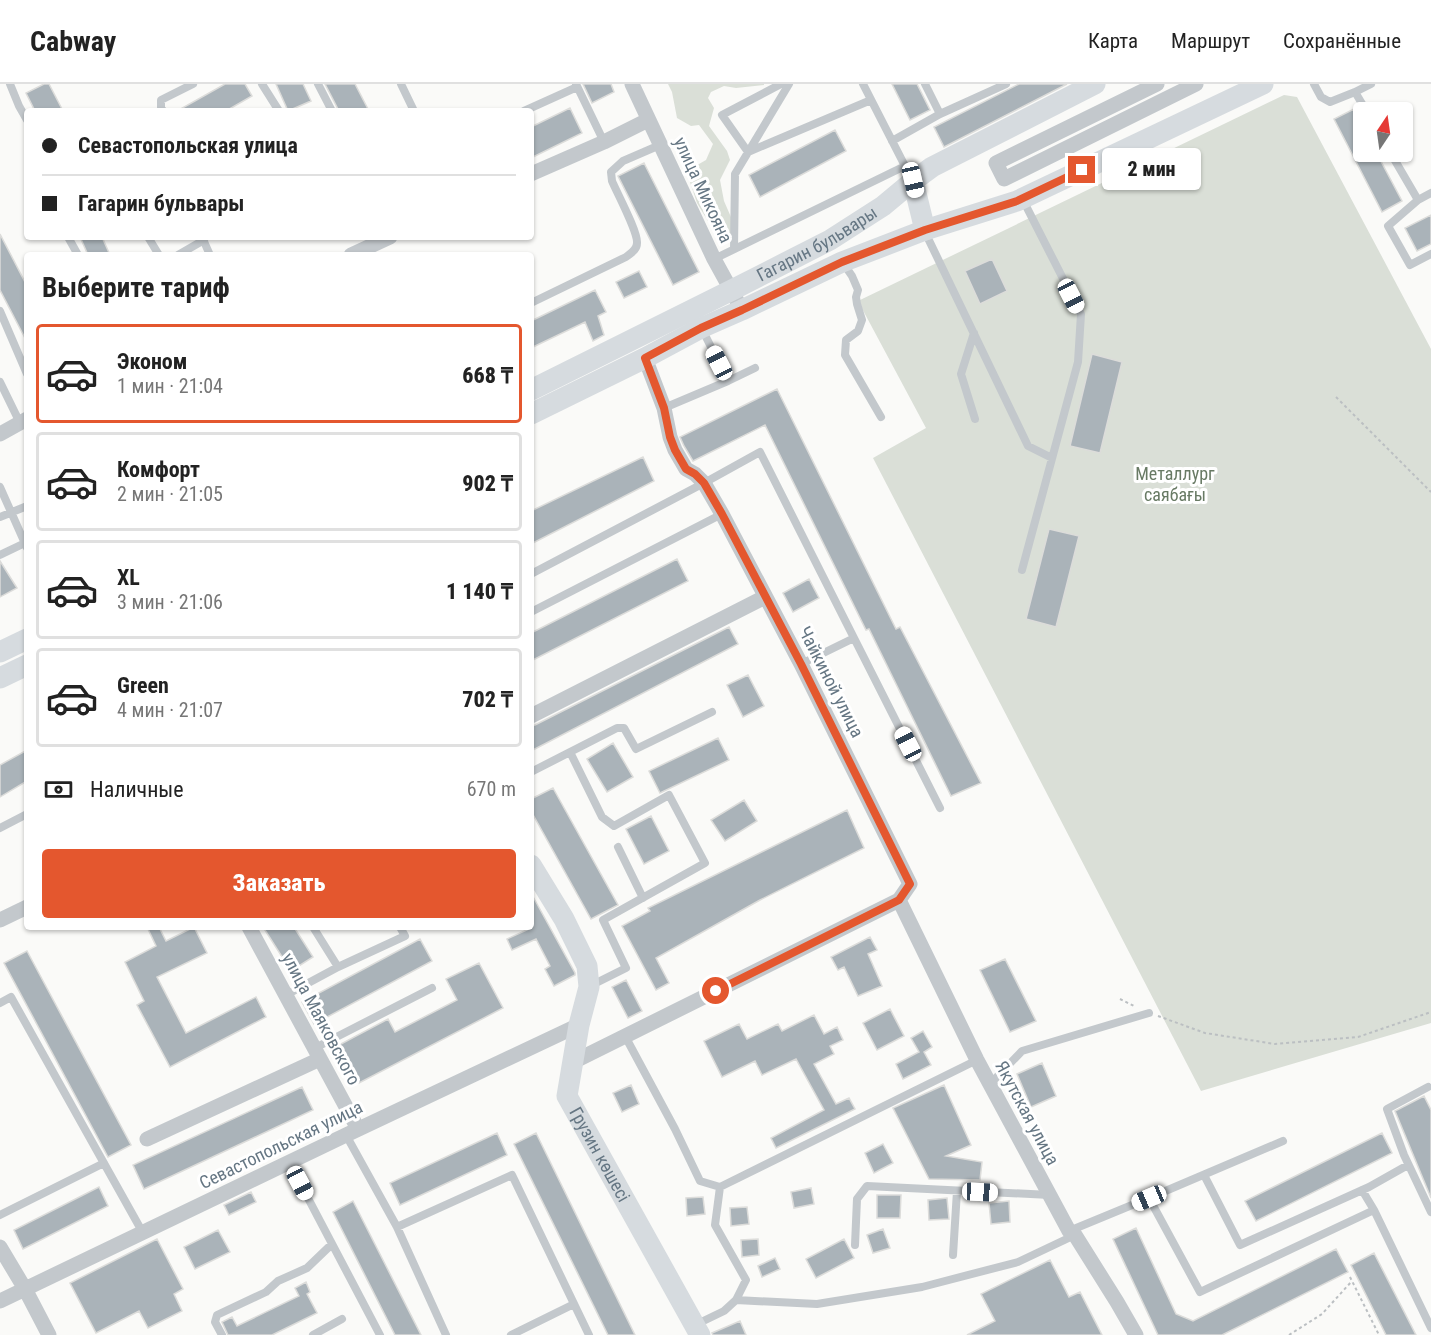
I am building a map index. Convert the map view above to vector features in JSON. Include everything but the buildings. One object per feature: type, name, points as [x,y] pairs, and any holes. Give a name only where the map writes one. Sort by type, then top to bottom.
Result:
[{"type":"main road","name":"Гагарин бульвары","points":[[534,389],[830,240],[884,206],[909,173],[932,166],[1095,84]]},
{"type":"main road","name":"Гагарин бульвары","points":[[534,413],[701,328],[842,262],[925,230],[1022,198],[1263,84]]},
{"type":"main road","points":[[909,173],[925,230]]},
{"type":"main road","points":[[0,652],[24,640]]},
{"type":"main road","points":[[0,678],[24,666]]},
{"type":"main road","name":"Грузин көшесі","points":[[534,870],[564,919],[587,966],[588,987],[567,1096],[697,1330]]},
{"type":"street","name":"улица Микояна","points":[[632,84],[714,259],[742,310]]},
{"type":"street","points":[[1160,101],[1155,85],[996,164],[1004,179],[1196,84]]},
{"type":"street","points":[[534,173],[648,120]]},
{"type":"street","points":[[358,252],[384,240]]},
{"type":"street","name":"Чайкиной улица","points":[[645,358],[664,408],[675,450],[686,469],[704,483],[722,514],[801,664],[910,884],[899,900]]},
{"type":"street","points":[[0,434],[23,421]]},
{"type":"street","points":[[534,713],[765,597]]},
{"type":"street","points":[[573,1062],[899,900]]},
{"type":"street","name":"Якутская улица","points":[[899,900],[977,1060],[1050,1195],[1136,1335]]},
{"type":"street","points":[[0,920],[24,908]]},
{"type":"street","name":"улица Маяковского","points":[[251,930],[318,1054],[352,1132]]},
{"type":"street","name":"Севастопольская улица","points":[[0,1301],[579,1025]]},
{"type":"street","points":[[147,1139],[318,1054]]},
{"type":"street","points":[[0,1247],[49,1335]]},
{"type":"lane","points":[[10,84],[24,115]]},
{"type":"lane","points":[[162,108],[161,100],[193,84]]},
{"type":"lane","points":[[262,84],[277,108]]},
{"type":"lane","points":[[318,84],[330,108]]},
{"type":"lane","points":[[401,84],[413,108]]},
{"type":"lane","points":[[748,152],[722,115],[781,84]]},
{"type":"lane","points":[[734,249],[735,174],[789,84]]},
{"type":"lane","points":[[714,259],[909,173],[863,84]]},
{"type":"lane","points":[[925,84],[940,114]]},
{"type":"lane","points":[[892,141],[940,114],[1006,84]]},
{"type":"lane","points":[[1314,84],[1321,97],[1330,102],[1371,84]]},
{"type":"lane","points":[[530,108],[577,85],[604,142]]},
{"type":"lane","points":[[1355,92],[1361,102]]},
{"type":"lane","points":[[748,152],[871,100]]},
{"type":"lane","points":[[534,302],[626,257],[635,250],[638,242],[635,232],[612,181],[611,172],[623,161],[660,146]]},
{"type":"lane","points":[[1396,162],[1418,200]]},
{"type":"lane","points":[[1431,193],[1418,200],[1388,226],[1410,265],[1431,254]]},
{"type":"lane","points":[[1022,198],[1081,314],[1078,362],[1022,570]]},
{"type":"lane","points":[[925,230],[1028,446],[1052,458]]},
{"type":"lane","points":[[182,252],[200,240]]},
{"type":"lane","points":[[842,262],[858,290],[856,297],[862,320],[858,331],[846,340],[845,355],[881,417]]},
{"type":"lane","points":[[0,311],[24,367]]},
{"type":"lane","points":[[701,328],[728,381]]},
{"type":"lane","points":[[974,333],[961,374],[975,419]]},
{"type":"lane","points":[[664,408],[755,368]]},
{"type":"lane","points":[[0,382],[23,421]]},
{"type":"lane","points":[[534,572],[760,452],[940,808]]},
{"type":"lane","points":[[0,487],[24,541]]},
{"type":"lane","points":[[0,517],[24,507]]},
{"type":"lane","points":[[534,610],[722,514]]},
{"type":"lane","points":[[0,555],[24,546]]},
{"type":"lane","points":[[801,664],[854,638]]},
{"type":"lane","points":[[534,770],[617,728],[624,728],[636,749],[712,712]]},
{"type":"lane","points":[[570,752],[602,817],[614,826],[669,795],[705,863],[603,920],[626,968],[588,987]]},
{"type":"lane","points":[[0,828],[24,816]]},
{"type":"lane","points":[[618,847],[643,898]]},
{"type":"lane","points":[[315,930],[338,967]]},
{"type":"lane","points":[[286,995],[338,967],[405,936],[402,930]]},
{"type":"lane","points":[[318,1054],[432,988]]},
{"type":"lane","points":[[0,1002],[11,997],[143,1233]]},
{"type":"lane","points":[[990,1084],[1022,1051],[1149,1013]]},
{"type":"lane","points":[[625,1036],[700,1181],[720,1187],[977,1060]]},
{"type":"lane","points":[[1428,1087],[1387,1109],[1408,1165],[1431,1212]]},
{"type":"lane","points":[[352,1132],[446,1335]]},
{"type":"lane","points":[[736,1300],[817,1304],[922,1287],[1018,1263],[1072,1233],[1283,1141]]},
{"type":"lane","points":[[289,1162],[380,1335]]},
{"type":"lane","points":[[0,1215],[104,1164]]},
{"type":"lane","points":[[1204,1175],[1240,1245],[1362,1190],[1408,1165]]},
{"type":"lane","points":[[397,1227],[512,1175],[589,1335]]},
{"type":"lane","points":[[855,1245],[857,1199],[867,1186],[1050,1195]]},
{"type":"lane","points":[[697,1330],[736,1300],[746,1280],[715,1225],[720,1187]]},
{"type":"lane","points":[[1362,1190],[1431,1328]]},
{"type":"lane","points":[[953,1255],[957,1191]]},
{"type":"lane","points":[[1149,1198],[1200,1292],[1374,1210]]},
{"type":"lane","points":[[222,1335],[215,1322],[217,1316],[266,1292],[278,1281],[307,1268],[332,1244]]},
{"type":"lane","points":[[511,1335],[574,1304]]},
{"type":"lane","points":[[313,1335],[342,1319]]},
{"type":"path","points":[[1336,397],[1431,492]]},
{"type":"path","points":[[1120,999],[1149,1013],[1205,1033],[1275,1044],[1358,1037],[1431,1012]]},
{"type":"path","points":[[1289,1335],[1322,1314],[1351,1279],[1379,1335]]},
{"type":"green space","points":[[668,84],[764,84],[736,88],[724,86],[711,92],[708,98],[714,108],[709,126],[727,151],[730,160],[720,180],[724,201],[734,224],[735,239],[721,239],[697,203],[689,179],[692,168],[706,160],[713,144],[699,125],[691,126],[677,118],[672,92]]},
{"type":"green space","name":"Металлург саябағы","points":[[1284,95],[1297,97],[1431,349],[1431,1023],[1201,1091],[873,458],[926,428],[858,301]]},
{"type":"route","points":[[716,991],[899,900],[910,884],[801,664],[722,514],[704,483],[686,469],[675,450],[664,408],[645,358],[701,328],[842,262],[925,230],[1017,201],[1082,170]]}]
